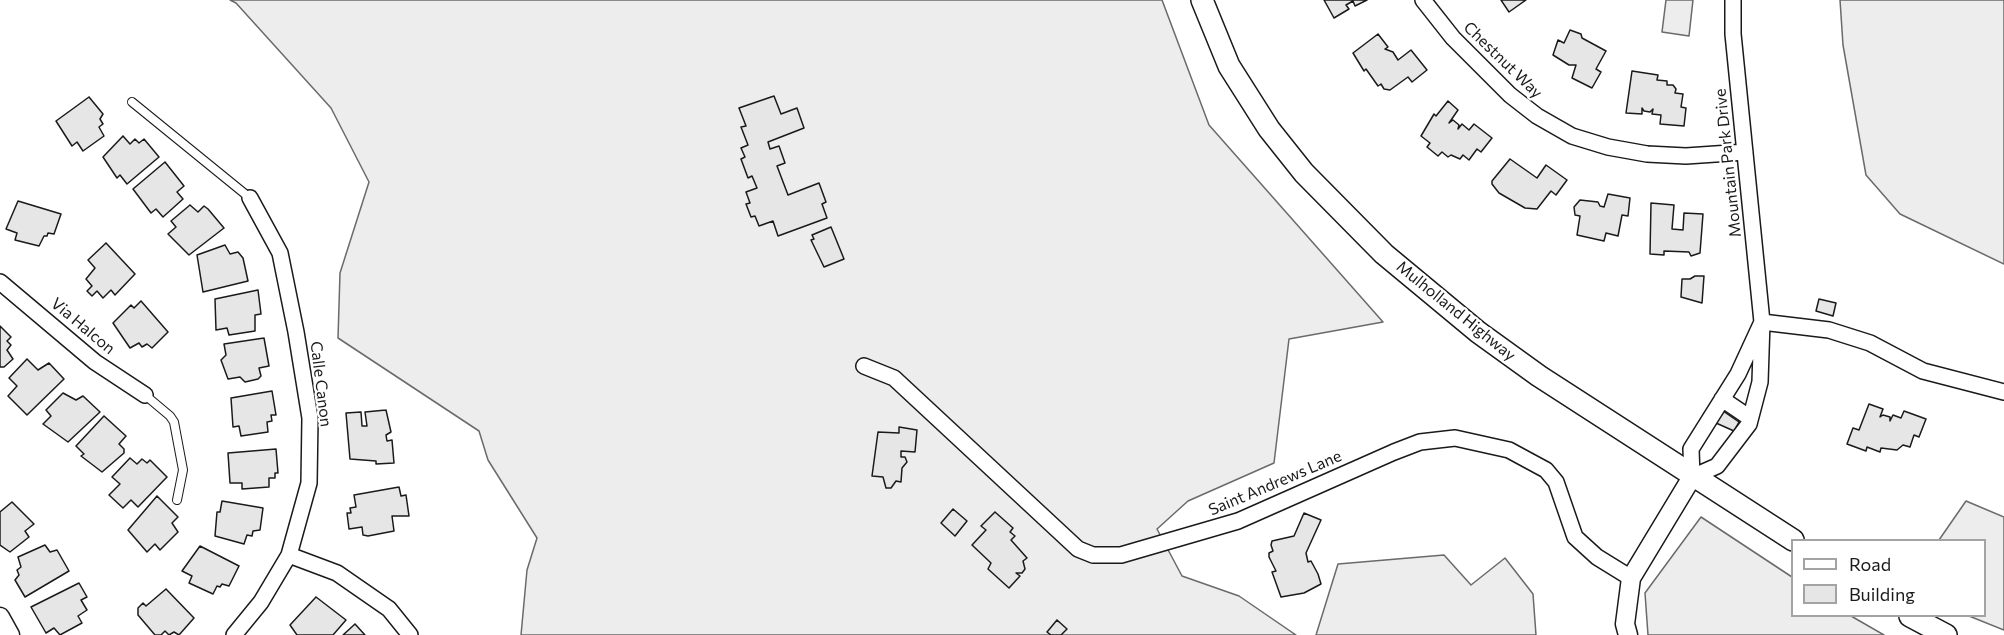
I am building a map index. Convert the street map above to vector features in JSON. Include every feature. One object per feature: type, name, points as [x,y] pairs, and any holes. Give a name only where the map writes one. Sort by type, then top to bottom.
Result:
[{"type":"main road","name":"Mulholland Highway","points":[[1202,0],[1229,66],[1269,129],[1304,173],[1384,254],[1478,332],[1539,376],[1692,477],[1791,539]]},
{"type":"main road","points":[[1914,617],[1946,635]]},
{"type":"street","name":"Chestnut Way","points":[[1423,0],[1453,38],[1510,95],[1537,116],[1572,136],[1608,147],[1647,154],[1686,156],[1745,152]]},
{"type":"street","name":"Mountain Park Drive","points":[[1692,477],[1717,466],[1749,424],[1760,382],[1762,322],[1732,34],[1733,0]]},
{"type":"street","name":"Calle Canon","points":[[234,635],[261,602],[289,555],[309,483],[310,417],[280,253],[250,198]]},
{"type":"street","name":"Via Halcon","points":[[0,282],[95,362],[145,395]]},
{"type":"street","points":[[1628,635],[1625,624],[1631,578],[1692,477],[1690,449],[1738,374],[1762,322],[1830,330],[1870,343],[1923,371],[2004,392]]},
{"type":"street","name":"Saint Andrews Lane","points":[[864,366],[894,378],[1078,549],[1093,555],[1121,555],[1238,521],[1420,442],[1455,438],[1509,450],[1546,470],[1556,482],[1575,537],[1597,557],[1631,578]]},
{"type":"street","points":[[1722,399],[1750,418]]},
{"type":"street","points":[[289,555],[337,573],[389,609],[410,635]]},
{"type":"street","points":[[0,618],[10,635]]},
{"type":"lane","points":[[132,102],[250,198]]},
{"type":"lane","points":[[145,395],[174,422],[183,470],[177,500]]},
{"type":"shaded area","points":[[230,0],[1162,0],[1209,125],[1383,322],[1289,339],[1274,463],[1188,501],[1157,529],[1182,576],[1239,596],[1296,635],[521,635],[527,570],[537,538],[488,460],[479,431],[338,338],[340,273],[369,182],[331,108],[236,3]]},
{"type":"shaded area","points":[[1666,0],[1693,0],[1689,36],[1662,32]]},
{"type":"shaded area","points":[[1840,0],[2004,0],[2004,264],[1900,214],[1866,175],[1843,45]]},
{"type":"shaded area","points":[[1966,501],[2004,517],[2004,630],[1972,617],[1986,617],[1986,539],[1940,539]]},
{"type":"shaded area","points":[[1701,517],[1791,576],[1791,617],[1853,617],[1884,635],[1648,635],[1645,593]]},
{"type":"shaded area","points":[[1444,555],[1471,585],[1505,558],[1533,594],[1536,635],[1316,635],[1338,564]]},
{"type":"building","points":[[1324,0],[1367,0],[1355,6],[1353,1],[1346,5],[1349,9],[1334,18]]},
{"type":"building","points":[[1501,0],[1526,0],[1509,12]]},
{"type":"building","points":[[1570,30],[1581,34],[1582,38],[1606,51],[1596,69],[1601,72],[1592,88],[1572,78],[1576,65],[1569,65],[1553,55],[1558,40],[1564,43]]},
{"type":"building","points":[[1378,34],[1388,47],[1385,49],[1393,52],[1398,60],[1411,50],[1427,70],[1412,82],[1408,77],[1390,90],[1384,89],[1381,84],[1378,86],[1366,69],[1364,71],[1353,53]]},
{"type":"building","points":[[1632,71],[1658,75],[1657,80],[1667,81],[1667,85],[1673,85],[1676,89],[1675,93],[1683,94],[1681,107],[1686,108],[1684,126],[1660,124],[1661,115],[1652,114],[1653,109],[1650,112],[1642,108],[1642,114],[1626,113]]},
{"type":"building","points":[[774,96],[781,114],[797,108],[804,128],[768,142],[770,149],[779,146],[785,163],[777,166],[788,195],[819,183],[826,202],[822,204],[827,218],[778,236],[773,221],[759,226],[755,216],[751,217],[746,204],[750,203],[746,192],[757,188],[752,176],[748,178],[741,159],[745,157],[741,148],[748,145],[741,127],[746,126],[739,108]]},
{"type":"building","points":[[89,97],[103,114],[100,119],[103,124],[99,127],[104,136],[83,151],[77,142],[72,146],[56,121]]},
{"type":"building","points":[[1448,101],[1458,110],[1449,123],[1453,120],[1459,125],[1458,129],[1462,124],[1469,130],[1474,124],[1492,138],[1481,152],[1477,149],[1469,160],[1463,155],[1460,159],[1451,155],[1448,157],[1442,152],[1438,156],[1427,147],[1430,143],[1421,136],[1434,114],[1436,116]]},
{"type":"building","points":[[123,136],[130,144],[135,139],[139,143],[144,139],[159,157],[127,184],[120,175],[117,178],[103,157]]},
{"type":"building","points":[[1510,159],[1537,178],[1546,165],[1567,180],[1556,195],[1551,191],[1537,209],[1525,208],[1499,193],[1492,184]]},
{"type":"building","points":[[165,162],[184,186],[177,192],[183,199],[163,217],[156,209],[151,213],[133,189]]},
{"type":"building","points":[[1608,194],[1630,198],[1628,216],[1622,215],[1618,236],[1606,233],[1604,241],[1577,235],[1580,216],[1575,215],[1574,207],[1580,200],[1598,202],[1604,207]]},
{"type":"building","points":[[18,201],[61,214],[54,234],[48,233],[44,236],[39,246],[15,240],[17,233],[6,229]]},
{"type":"building","points":[[1651,203],[1674,205],[1672,229],[1683,230],[1684,213],[1703,214],[1700,253],[1691,256],[1689,252],[1664,251],[1664,255],[1650,254]]},
{"type":"building","points":[[190,205],[198,212],[204,206],[224,228],[189,255],[168,234],[176,227],[171,221]]},
{"type":"building","points":[[831,227],[844,259],[824,267],[811,240],[814,239],[812,235]]},
{"type":"building","points":[[106,243],[135,274],[115,295],[111,290],[103,298],[97,291],[92,296],[87,291],[92,286],[86,279],[95,268],[88,260]]},
{"type":"building","points":[[225,245],[230,254],[238,252],[243,258],[248,281],[203,292],[197,255]]},
{"type":"building","points":[[1704,276],[1702,303],[1681,297],[1682,279]]},
{"type":"building","points":[[258,290],[261,314],[255,315],[255,331],[229,335],[227,328],[216,330],[215,299]]},
{"type":"building","points":[[1819,299],[1836,303],[1833,316],[1816,311]]},
{"type":"building","points":[[141,301],[168,332],[152,348],[147,344],[142,347],[139,343],[130,348],[113,323],[131,305],[134,308]]},
{"type":"building","points":[[0,326],[11,337],[7,341],[11,345],[7,350],[13,359],[4,367],[0,367]]},
{"type":"building","points":[[264,338],[269,366],[259,368],[261,376],[245,382],[240,377],[228,379],[221,360],[226,355],[224,344]]},
{"type":"building","points":[[27,359],[38,370],[49,363],[64,379],[27,415],[8,396],[17,386],[9,378]]},
{"type":"building","points":[[272,391],[276,415],[271,415],[272,421],[267,422],[268,432],[241,436],[239,426],[233,427],[231,398]]},
{"type":"building","points":[[63,393],[76,400],[83,396],[100,412],[68,442],[43,424],[51,416],[46,410]]},
{"type":"building","points":[[1869,404],[1883,409],[1880,417],[1883,415],[1890,417],[1890,421],[1893,415],[1901,418],[1904,411],[1926,419],[1919,437],[1914,435],[1910,447],[1903,445],[1897,450],[1881,448],[1880,452],[1867,447],[1866,451],[1847,444],[1853,428],[1859,430]]},
{"type":"building","points":[[386,410],[391,432],[386,435],[387,441],[392,440],[394,463],[376,464],[376,461],[350,459],[346,413],[361,412],[362,426],[367,426],[365,412]]},
{"type":"building","points":[[1723,411],[1739,422],[1734,431],[1716,423]]},
{"type":"building","points":[[104,416],[126,436],[119,444],[124,449],[124,453],[102,472],[81,456],[84,454],[76,446]]},
{"type":"building","points":[[899,427],[917,430],[915,452],[901,451],[901,457],[905,457],[907,462],[902,468],[901,482],[896,481],[891,488],[886,488],[883,477],[872,476],[878,432],[899,433]]},
{"type":"building","points":[[276,449],[278,473],[275,473],[275,478],[269,478],[269,487],[242,489],[242,483],[230,483],[228,453]]},
{"type":"building","points":[[130,458],[137,464],[142,459],[147,463],[150,460],[167,477],[138,507],[131,500],[123,508],[109,495],[120,484],[112,477]]},
{"type":"building","points":[[399,487],[401,496],[406,495],[409,516],[392,516],[394,531],[368,536],[363,535],[362,527],[349,529],[347,513],[351,513],[350,508],[356,507],[354,495]]},
{"type":"building","points":[[157,496],[178,517],[172,523],[178,532],[160,550],[155,544],[147,552],[128,530]]},
{"type":"building","points":[[222,501],[263,508],[260,530],[253,531],[252,536],[247,535],[244,544],[215,536],[217,512],[220,512]]},
{"type":"building","points":[[12,502],[34,524],[25,531],[29,537],[10,552],[0,545],[0,512]]},
{"type":"building","points":[[953,509],[967,521],[955,536],[941,523]]},
{"type":"building","points":[[995,512],[1013,528],[1010,532],[1015,536],[1011,540],[1027,558],[1023,561],[1025,569],[1022,573],[1016,573],[1020,576],[1009,588],[988,569],[991,563],[972,545],[986,530],[981,526]]},
{"type":"building","points":[[1304,513],[1321,520],[1306,553],[1308,562],[1311,561],[1321,584],[1304,593],[1281,597],[1272,572],[1276,571],[1269,557],[1269,553],[1273,551],[1272,541],[1294,536]]},
{"type":"building","points":[[45,545],[50,552],[57,550],[69,571],[25,597],[15,580],[19,575],[17,570],[21,567],[18,557]]},
{"type":"building","points":[[200,546],[239,566],[229,586],[222,584],[220,587],[217,586],[213,594],[189,583],[192,576],[182,571]]},
{"type":"building","points":[[79,583],[87,597],[81,600],[87,610],[78,616],[82,623],[60,635],[54,628],[46,633],[31,607]]},
{"type":"building","points":[[166,589],[194,618],[179,635],[174,632],[169,635],[165,631],[161,635],[155,635],[138,615],[138,608],[143,603],[146,606]]},
{"type":"building","points":[[316,597],[346,620],[333,635],[297,635],[290,625]]},
{"type":"building","points":[[1057,620],[1067,629],[1061,635],[1051,635],[1047,632]]},
{"type":"building","points":[[355,624],[365,635],[343,635]]}]
